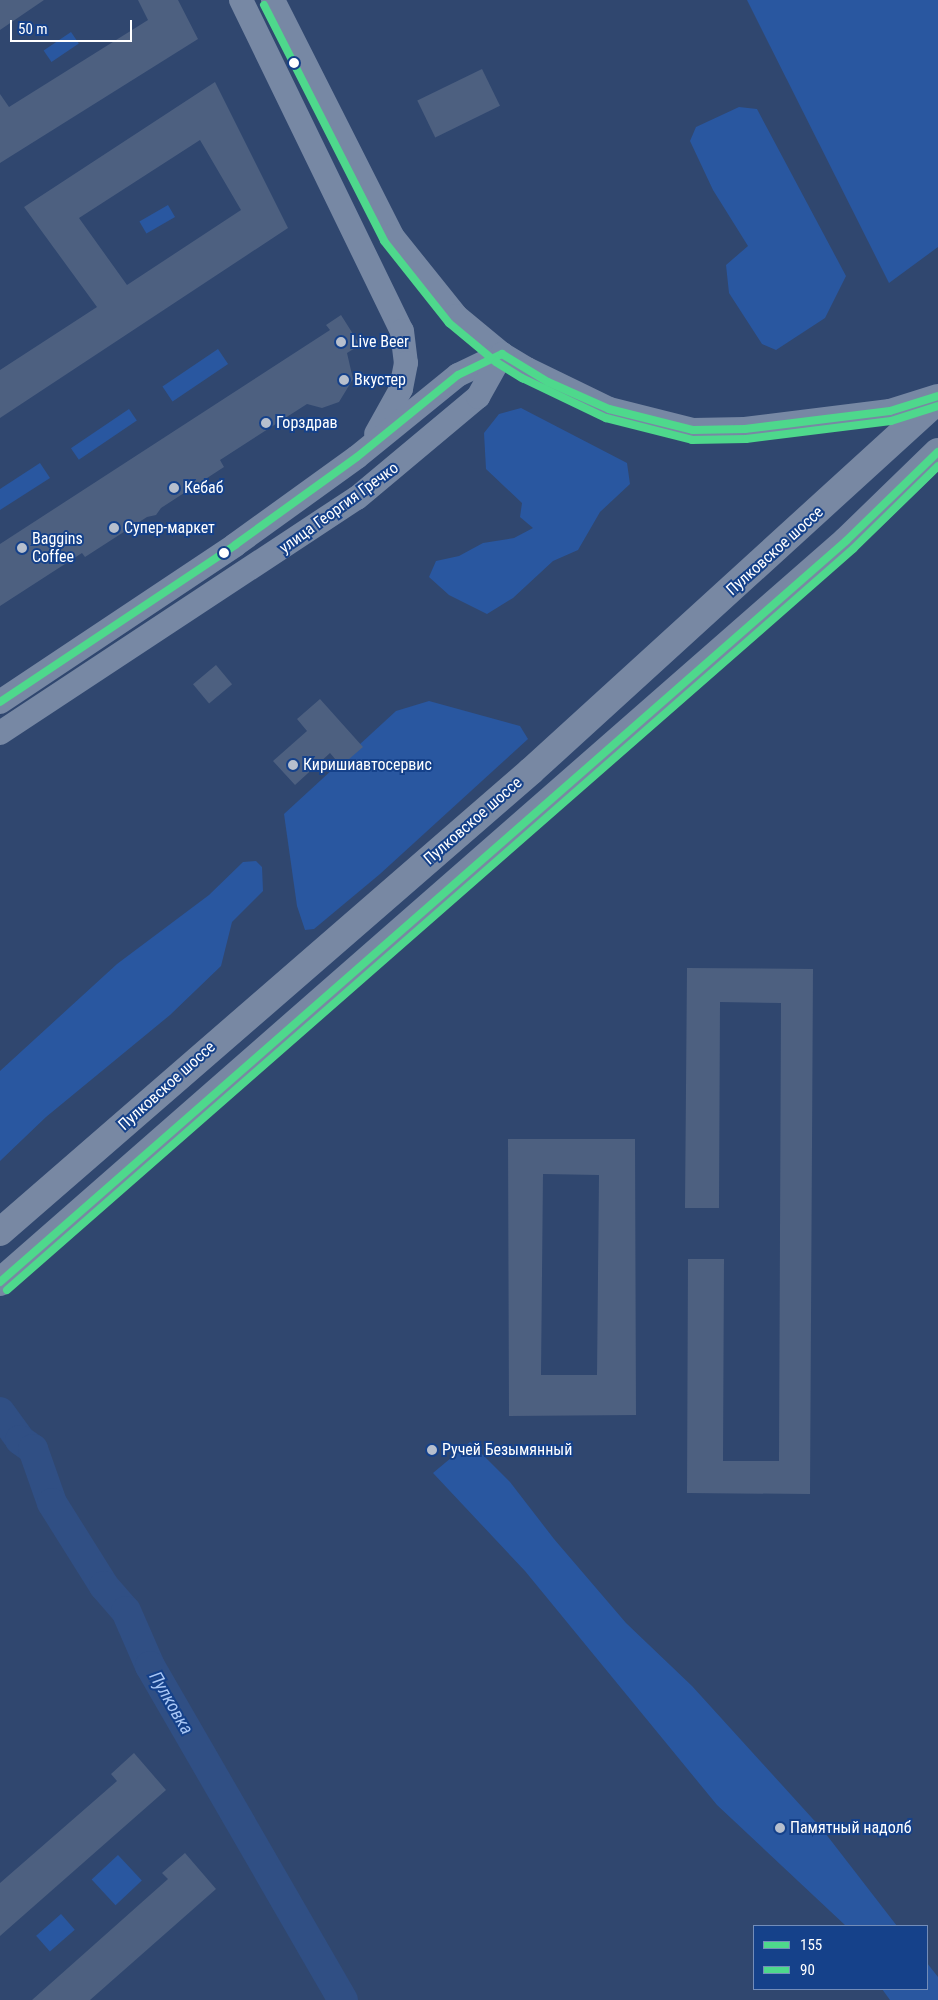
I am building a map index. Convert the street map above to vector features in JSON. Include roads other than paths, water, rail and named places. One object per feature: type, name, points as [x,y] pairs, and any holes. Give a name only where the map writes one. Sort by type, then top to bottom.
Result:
[{"type":"highway","name":"Пулковское шоссе","points":[[0,1232],[531,770],[938,400]]},
{"type":"highway","points":[[0,1282],[846,541],[938,452]]},
{"type":"street","points":[[0,702],[174,586],[357,457],[386,422],[401,389],[406,362],[402,331],[241,0]]},
{"type":"street","points":[[273,0],[392,236],[437,295],[502,354],[548,382],[609,409],[693,430],[745,429],[890,411],[938,396]]},
{"type":"street","name":"улица Георгия Гречко","points":[[357,457],[458,375],[502,354]]},
{"type":"street","name":"улица Георгия Гречко","points":[[0,733],[357,498],[478,397],[502,354]]},
{"type":"waterway","name":"Пулковка","points":[[0,1412],[20,1440],[33,1449],[52,1503],[104,1586],[126,1611],[150,1666],[343,2000]]},
{"type":"place","name":"Live Beer","points":[[341,342]]},
{"type":"place","name":"Вкустер","points":[[344,380]]},
{"type":"place","name":"Горздрав","points":[[266,423]]},
{"type":"place","name":"Кебаб","points":[[174,488]]},
{"type":"place","name":"Супер-маркет","points":[[114,528]]},
{"type":"place","name":"Baggins Coffee","points":[[22,548]]},
{"type":"place","name":"Киришиавтосервис","points":[[293,765]]},
{"type":"place","name":"Ручей Безымянный","points":[[432,1450]]},
{"type":"place","name":"Памятный надолб","points":[[780,1828]]}]
